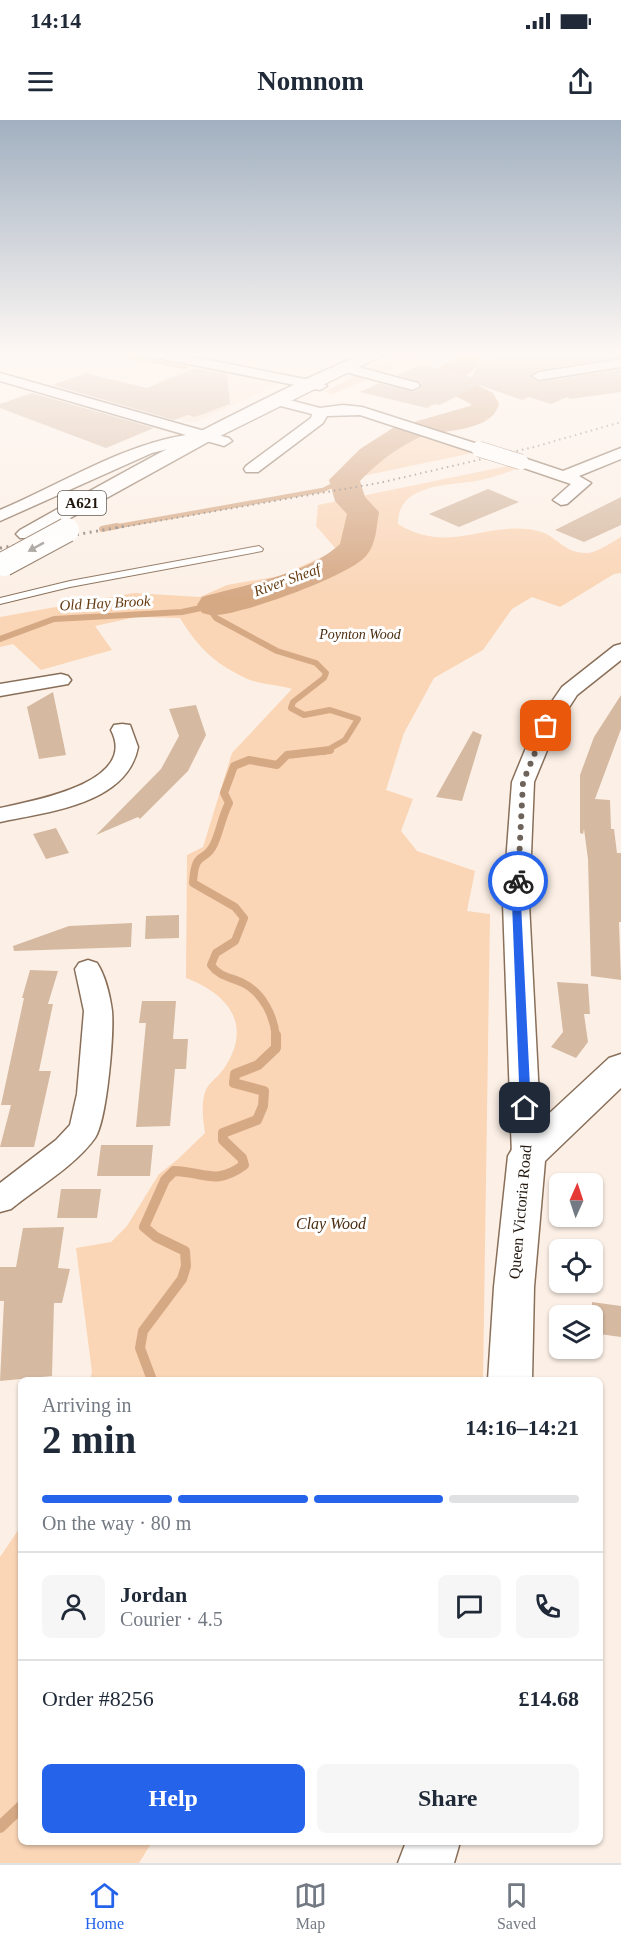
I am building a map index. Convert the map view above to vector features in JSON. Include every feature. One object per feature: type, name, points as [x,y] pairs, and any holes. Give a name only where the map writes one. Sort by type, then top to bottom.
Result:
[{"type":"main road","name":"A621","points":[[2,560],[27,534],[211,433]]},
{"type":"main road","name":"A621","points":[[2,560],[67,530],[235,433]]},
{"type":"main road","points":[[527,1156],[621,1067]]},
{"type":"main road","name":"Queen Victoria Road","points":[[510,1377],[514,1287],[527,1156]]},
{"type":"main road","points":[[426,1863],[432,1845]]},
{"type":"street","points":[[191,433],[224,441]]},
{"type":"street","points":[[252,469],[300,433]]},
{"type":"street","points":[[431,433],[583,483],[561,500]]},
{"type":"street","points":[[0,516],[39,501],[112,465],[176,440],[203,437]]},
{"type":"street","points":[[565,476],[621,453]]},
{"type":"street","points":[[112,465],[138,472]]},
{"type":"street","name":"Queen Victoria Road","points":[[527,1156],[516,903],[523,782],[546,726],[569,691],[621,650]]},
{"type":"street","points":[[0,690],[62,680]]},
{"type":"street","points":[[0,815],[77,796],[104,782],[117,769],[128,751],[128,740],[122,730]]},
{"type":"street","points":[[0,1200],[67,1149],[84,1130],[92,1094],[98,1011],[88,969]]},
{"type":"lane","points":[[0,601],[70,584],[259,549]]},
{"type":"green space","points":[[407,433],[472,453],[344,480],[359,464]]},
{"type":"green space","name":"Clay Wood","points":[[512,465],[519,468],[482,480],[434,487],[413,495],[405,502],[398,524],[417,533],[435,537],[452,537],[502,529],[538,531],[579,553],[596,551],[621,537],[621,573],[614,574],[560,607],[532,597],[512,609],[483,650],[434,678],[404,733],[386,790],[413,799],[401,831],[417,851],[475,871],[467,911],[490,914],[483,1377],[91,1377],[92,1372],[76,1248],[111,1242],[127,1226],[159,1174],[205,1133],[203,1107],[205,1092],[223,1070],[232,1054],[236,1040],[233,1014],[225,1003],[202,985],[186,978],[187,855],[203,847],[232,753],[292,689],[255,682],[227,668],[209,655],[194,639],[180,618],[136,617],[95,626],[112,650],[41,670],[13,644],[0,647],[0,617],[134,593],[200,597],[227,585],[280,576],[337,550],[316,526],[318,505]]},
{"type":"green space","points":[[18,1530],[18,1845],[150,1845],[139,1863],[0,1863],[0,1557]]},
{"type":"building","points":[[67,433],[141,433],[106,448]]},
{"type":"building","points":[[488,489],[519,502],[459,527],[429,514]]},
{"type":"building","points":[[621,497],[621,525],[584,542],[555,530]]},
{"type":"building","points":[[53,692],[66,755],[39,759],[27,707]]},
{"type":"building","points":[[621,695],[621,729],[595,799],[610,800],[611,829],[614,829],[617,853],[621,853],[621,922],[619,922],[621,980],[591,976],[588,859],[584,829],[583,834],[580,833],[580,775],[594,737]]},
{"type":"building","points":[[196,705],[206,735],[188,771],[140,819],[138,817],[96,835],[161,769],[179,736],[169,709]]},
{"type":"building","points":[[473,731],[482,735],[462,801],[436,797]]},
{"type":"building","points":[[56,828],[69,853],[46,859],[33,834]]},
{"type":"building","points":[[179,915],[179,938],[145,939],[146,916]]},
{"type":"building","points":[[132,923],[131,947],[14,951],[13,946],[69,926]]},
{"type":"building","points":[[30,970],[58,971],[48,1004],[53,1004],[39,1071],[51,1071],[34,1147],[0,1147],[11,1105],[1,1105],[24,998],[22,998]]},
{"type":"building","points":[[557,982],[588,984],[590,1014],[584,1014],[588,1042],[576,1058],[551,1047],[563,1032]]},
{"type":"building","points":[[142,1001],[176,1001],[173,1039],[188,1039],[186,1069],[175,1069],[170,1126],[136,1127],[146,1023],[139,1023]]},
{"type":"building","points":[[101,1145],[153,1145],[150,1176],[97,1176]]},
{"type":"building","points":[[61,1189],[101,1189],[97,1218],[57,1218]]},
{"type":"building","points":[[64,1227],[58,1268],[70,1269],[62,1303],[54,1303],[52,1376],[18,1377],[18,1379],[0,1381],[4,1301],[0,1301],[0,1267],[16,1267],[23,1228]]},
{"type":"building","points":[[592,1302],[621,1306],[621,1337],[603,1335],[603,1305],[592,1305]]},
{"type":"waterway","name":"River Sheaf","points":[[215,605],[268,590],[312,574],[346,557],[357,544],[363,512],[351,501],[344,480],[371,455],[404,433]]},
{"type":"waterway","points":[[108,528],[323,490],[344,480]]},
{"type":"waterway","points":[[102,529],[117,526]]},
{"type":"waterway","name":"Old Hay Brook","points":[[0,639],[54,619],[182,612],[215,605],[213,614],[216,618],[277,651],[316,663],[326,673],[324,678],[293,702],[291,708],[304,715],[330,710],[358,719],[345,740],[327,750]]},
{"type":"waterway","points":[[276,1037],[273,1021],[262,999],[250,987],[221,974],[211,965],[216,953],[235,941],[244,918],[235,907],[193,883],[194,872],[198,861],[211,850],[216,839],[229,803],[224,793],[234,766],[249,760],[277,765],[287,755],[327,750]]},
{"type":"waterway","points":[[151,1377],[140,1348],[143,1331],[182,1279],[186,1266],[185,1251],[156,1237],[144,1227],[165,1180],[174,1171],[217,1176],[225,1175],[244,1165],[242,1158],[223,1140],[223,1133],[257,1120],[263,1106],[264,1091],[234,1083],[235,1074],[258,1065],[276,1048],[276,1037]]},
{"type":"waterway","points":[[0,1827],[18,1810]]},
{"type":"railway","points":[[117,528],[379,483],[534,447],[582,433]]},
{"type":"railway","points":[[0,548],[126,526]]},
{"type":"way so far","points":[[518,881],[523,782],[546,726]]},
{"type":"route","points":[[518,881],[516,903],[525,1108]]},
{"type":"park label","name":"Poynton Wood","points":[[360,634]]}]
